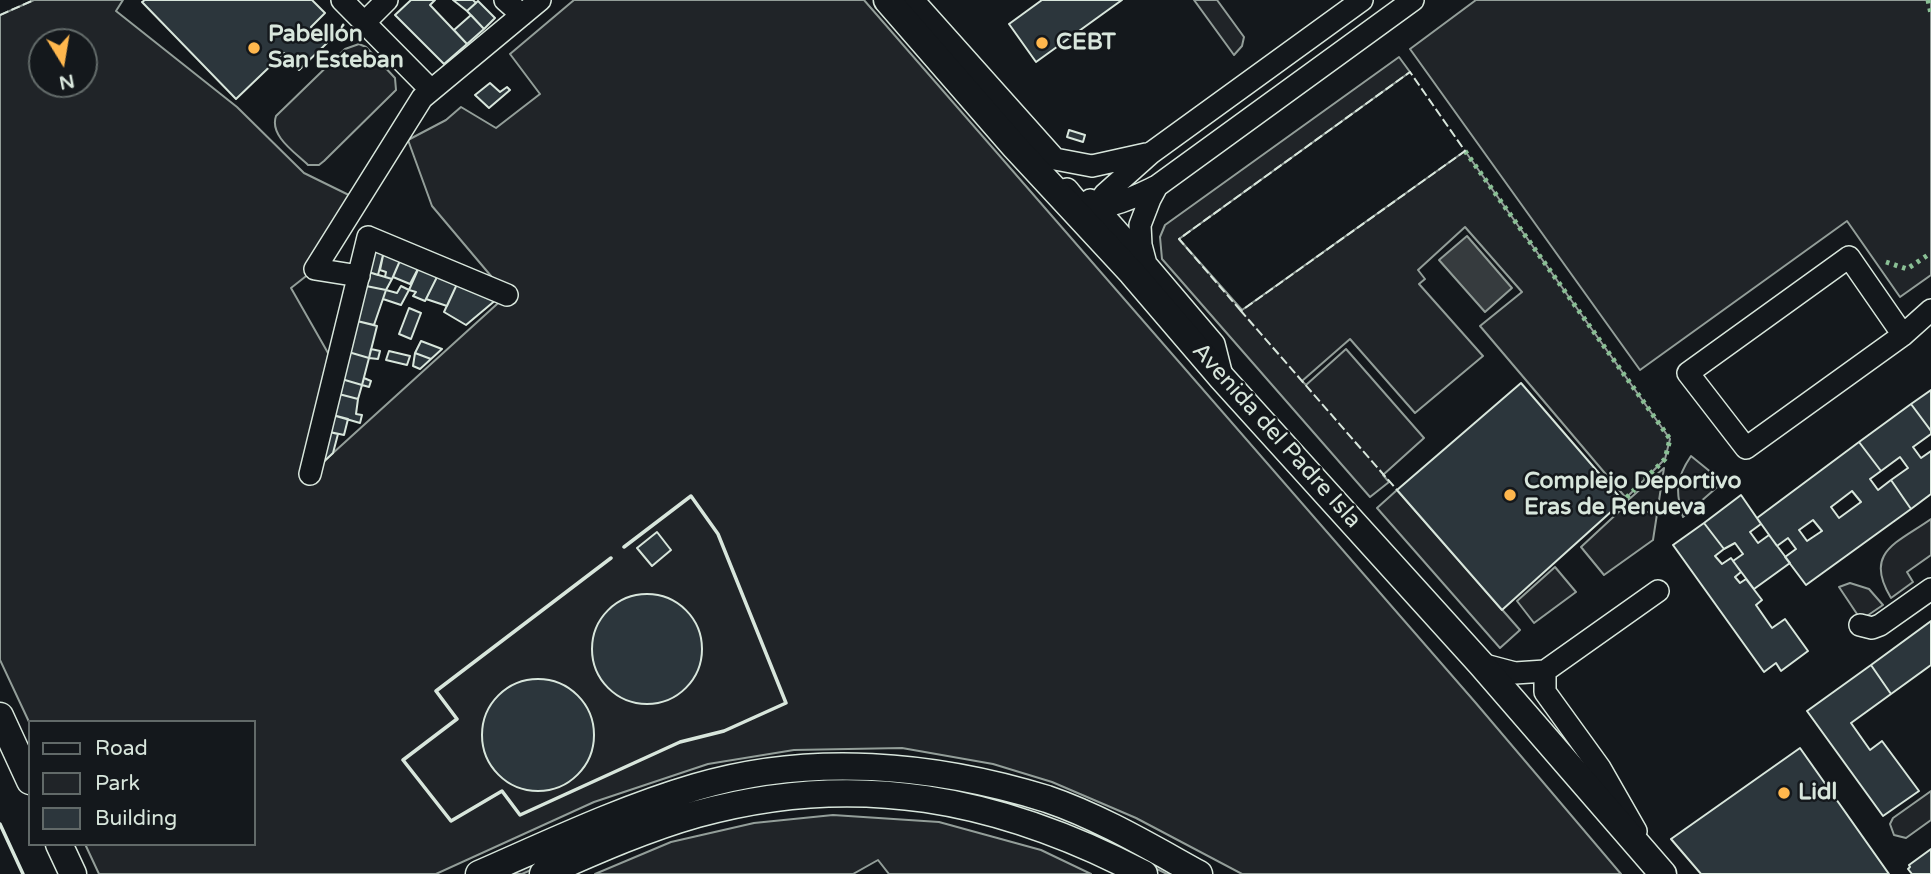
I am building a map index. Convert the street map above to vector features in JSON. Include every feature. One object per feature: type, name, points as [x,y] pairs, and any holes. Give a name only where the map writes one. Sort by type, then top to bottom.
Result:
[{"type":"main road","name":"Avenida del Padre Isla","points":[[887,0],[1015,147],[1139,268],[1223,378],[1481,664],[1659,869]]},
{"type":"main road","points":[[0,716],[28,777]]},
{"type":"main road","points":[[479,874],[578,831],[697,786],[766,772],[841,766],[885,767],[947,775],[1048,800],[1117,829],[1199,874]]},
{"type":"main road","points":[[543,874],[591,853],[695,815],[764,799],[843,792],[934,799],[978,808],[1045,828],[1144,874]]},
{"type":"main road","points":[[60,846],[73,874]]},
{"type":"street","points":[[342,0],[431,90]]},
{"type":"street","points":[[364,23],[387,0]]},
{"type":"street","points":[[505,0],[522,15]]},
{"type":"street","points":[[359,276],[314,269],[422,98],[540,0]]},
{"type":"street","points":[[913,0],[1061,160],[1097,206]]},
{"type":"street","points":[[1139,268],[1096,221],[1097,206],[1117,181],[1151,153],[1362,0]]},
{"type":"street","points":[[1015,147],[1038,157],[1078,201],[1097,206],[1130,198],[1157,186],[1413,0]]},
{"type":"street","points":[[1061,160],[1092,166],[1151,153]]},
{"type":"street","points":[[1139,268],[1140,225],[1157,186]]},
{"type":"street","points":[[310,474],[368,237],[507,295]]},
{"type":"street","points":[[1903,335],[1849,257],[1688,373],[1746,448],[1903,335],[1931,310]]},
{"type":"street","points":[[1860,625],[1872,628],[1880,625],[1931,589]]},
{"type":"street","points":[[1481,664],[1515,673],[1545,671],[1658,592]]},
{"type":"street","points":[[1545,671],[1545,692],[1600,768],[1659,869]]},
{"type":"green space","points":[[34,0],[123,0],[116,11],[237,107],[304,173],[359,200],[315,269],[291,288],[336,367],[311,473],[507,295],[432,206],[408,140],[446,120],[461,107],[496,128],[540,94],[510,54],[574,0],[864,0],[1475,702],[1621,874],[1242,874],[1136,818],[1052,782],[993,764],[902,748],[794,750],[708,764],[594,802],[436,874],[99,874],[86,846],[256,846],[256,720],[28,720],[0,660],[0,15]]},
{"type":"green space","points":[[1194,0],[1217,0],[1244,37],[1242,46],[1234,55]]},
{"type":"green space","points":[[1476,0],[1931,0],[1931,275],[1900,297],[1847,221],[1640,370],[1410,49]]},
{"type":"green space","points":[[359,44],[366,47],[395,78],[396,90],[324,161],[319,165],[308,165],[280,137],[276,130],[276,116],[345,49]]},
{"type":"green space","points":[[1399,57],[1410,72],[1179,239],[1242,310],[1465,151],[1670,439],[1665,459],[1626,498],[1480,326],[1522,292],[1465,227],[1418,270],[1425,279],[1419,284],[1483,356],[1415,413],[1350,339],[1302,381],[1306,385],[1346,349],[1424,438],[1383,475],[1389,482],[1370,497],[1162,259],[1160,237],[1165,225]]},
{"type":"green space","points":[[1691,456],[1723,482],[1683,517],[1678,485]]},
{"type":"green space","points":[[1664,468],[1658,507],[1626,502]]},
{"type":"green space","points":[[1397,490],[1520,630],[1500,648],[1377,508]]},
{"type":"green space","points":[[1624,507],[1657,514],[1653,540],[1604,575],[1581,547]]},
{"type":"green space","points":[[1931,519],[1931,555],[1907,572],[1913,582],[1891,598],[1883,582],[1882,559],[1896,542]]},
{"type":"green space","points":[[1555,567],[1576,592],[1534,623],[1517,601]]},
{"type":"green space","points":[[1850,583],[1869,589],[1883,605],[1861,620],[1839,587]]},
{"type":"green space","points":[[800,779],[913,779],[1007,798],[1075,823],[1181,874],[1167,874],[1090,836],[879,784],[574,851],[522,874],[507,874],[631,820],[727,790]]},
{"type":"green space","points":[[1931,791],[1931,820],[1906,838],[1894,835],[1890,824],[1893,818]]},
{"type":"green space","points":[[833,815],[939,822],[1041,850],[1091,874],[889,874],[878,860],[853,874],[595,874],[671,842],[754,823]]},
{"type":"shaded area","points":[[1467,236],[1512,288],[1485,312],[1439,260]]},
{"type":"building","name":"Pabellón San Esteban","points":[[312,0],[325,13],[311,27],[327,43],[299,70],[284,53],[236,99],[142,2]]},
{"type":"building","points":[[411,0],[435,0],[430,5],[467,44],[444,64],[395,15]]},
{"type":"building","points":[[453,0],[473,0],[476,3],[467,11]]},
{"type":"building","name":"CEBT","points":[[1042,0],[1122,0],[1036,62],[1009,24]]},
{"type":"building","points":[[478,1],[495,18],[484,29],[467,11]]},
{"type":"building","points":[[471,15],[484,29],[467,44],[454,30]]},
{"type":"building","points":[[490,83],[500,92],[507,87],[510,90],[489,108],[475,95]]},
{"type":"building","points":[[1069,130],[1085,135],[1083,142],[1067,137]]},
{"type":"building","points":[[371,247],[384,251],[378,275],[365,271]]},
{"type":"building","points":[[384,251],[402,256],[392,279],[385,277],[386,272],[380,270]]},
{"type":"building","points":[[402,256],[420,265],[410,284],[393,277]]},
{"type":"building","points":[[420,265],[439,273],[425,301],[413,296],[416,292],[409,290]]},
{"type":"building","points":[[365,271],[392,279],[386,290],[361,285]]},
{"type":"building","points":[[439,273],[458,282],[447,306],[426,299]]},
{"type":"building","points":[[458,282],[497,299],[466,325],[444,312]]},
{"type":"building","points":[[361,285],[386,290],[374,325],[353,320]]},
{"type":"building","points":[[401,286],[409,290],[401,305],[383,299],[386,290],[397,293]]},
{"type":"building","points":[[409,308],[421,313],[411,339],[399,334]]},
{"type":"building","points":[[353,320],[377,326],[369,358],[345,351]]},
{"type":"building","points":[[421,341],[442,349],[431,359],[415,353]]},
{"type":"building","points":[[371,349],[380,351],[378,359],[369,358]]},
{"type":"building","points":[[345,351],[369,358],[362,385],[338,378]]},
{"type":"building","points":[[389,351],[410,356],[407,365],[386,360]]},
{"type":"building","points":[[415,353],[431,359],[420,369],[413,366]]},
{"type":"building","points":[[338,378],[362,385],[358,399],[335,393]]},
{"type":"building","points":[[364,378],[371,381],[369,387],[362,385]]},
{"type":"building","name":"Complejo Deportivo Eras de Renueva","points":[[1521,383],[1623,501],[1502,610],[1397,490]]},
{"type":"building","points":[[1931,390],[1931,431],[1911,404]]},
{"type":"building","points":[[335,393],[358,399],[356,414],[362,415],[360,423],[329,414]]},
{"type":"building","points":[[1911,404],[1931,431],[1931,434],[1913,447],[1921,458],[1931,451],[1931,494],[1911,509],[1891,480],[1908,468],[1900,457],[1881,471],[1859,442]]},
{"type":"building","points":[[329,414],[348,419],[344,435],[325,431]]},
{"type":"building","points":[[325,431],[338,434],[333,453],[316,469]]},
{"type":"building","points":[[1859,442],[1881,471],[1870,479],[1878,490],[1891,480],[1911,509],[1806,585],[1785,557],[1796,549],[1788,538],[1777,546],[1757,518]],"holes":[[[1852,491],[1861,502],[1839,518],[1831,507]],[[1813,520],[1822,531],[1807,541],[1799,530]]]},
{"type":"building","points":[[1741,495],[1761,524],[1750,532],[1758,543],[1769,535],[1790,563],[1754,589],[1733,561],[1743,554],[1735,543],[1724,549],[1704,523]]},
{"type":"building","points":[[1704,523],[1724,549],[1715,556],[1722,564],[1731,558],[1741,572],[1735,577],[1740,583],[1746,579],[1762,600],[1756,605],[1772,628],[1785,619],[1808,651],[1781,671],[1776,663],[1764,672],[1673,545]]},
{"type":"building","points":[[657,532],[671,550],[652,566],[637,548]]},
{"type":"building","points":[[647,594],[668,598],[686,610],[698,628],[702,649],[698,670],[686,688],[668,700],[647,704],[626,700],[608,688],[596,670],[592,649],[596,628],[608,610],[626,598]]},
{"type":"building","points":[[1931,621],[1931,665],[1891,694],[1871,665]]},
{"type":"building","points":[[1871,665],[1891,694],[1851,723],[1870,750],[1882,741],[1919,791],[1883,816],[1807,711]]},
{"type":"building","points":[[538,679],[559,683],[577,696],[590,714],[594,735],[590,756],[577,774],[559,787],[538,791],[517,787],[499,774],[486,756],[482,735],[486,714],[499,696],[517,683]]},
{"type":"building","name":"Lidl","points":[[1800,748],[1889,874],[1701,874],[1671,839]]},
{"type":"building","points":[[1931,849],[1931,874],[1912,874],[1908,869],[1909,865]]},
{"type":"hedge","points":[[1928,0],[1931,14]]},
{"type":"hedge","points":[[1465,151],[1670,439],[1665,459],[1623,501]]},
{"type":"hedge","points":[[1886,262],[1907,269],[1931,253]]},
{"type":"fence","points":[[0,15],[34,0]]},
{"type":"fence","points":[[1241,311],[1179,239],[1410,72],[1465,151],[1241,311],[1397,490]]},
{"type":"wall","points":[[611,558],[436,691],[457,719],[403,760],[451,821],[502,791],[520,815],[680,742],[724,731],[786,703],[718,534],[691,496],[624,547]]},
{"type":"wall","points":[[0,824],[23,874]]},
{"type":"place","name":"CEBT","points":[[1042,43]]},
{"type":"place","name":"Pabellón San Esteban","points":[[254,48]]},
{"type":"place","name":"Complejo Deportivo Eras de Renueva","points":[[1510,495]]},
{"type":"place","name":"Lidl","points":[[1784,793]]}]
